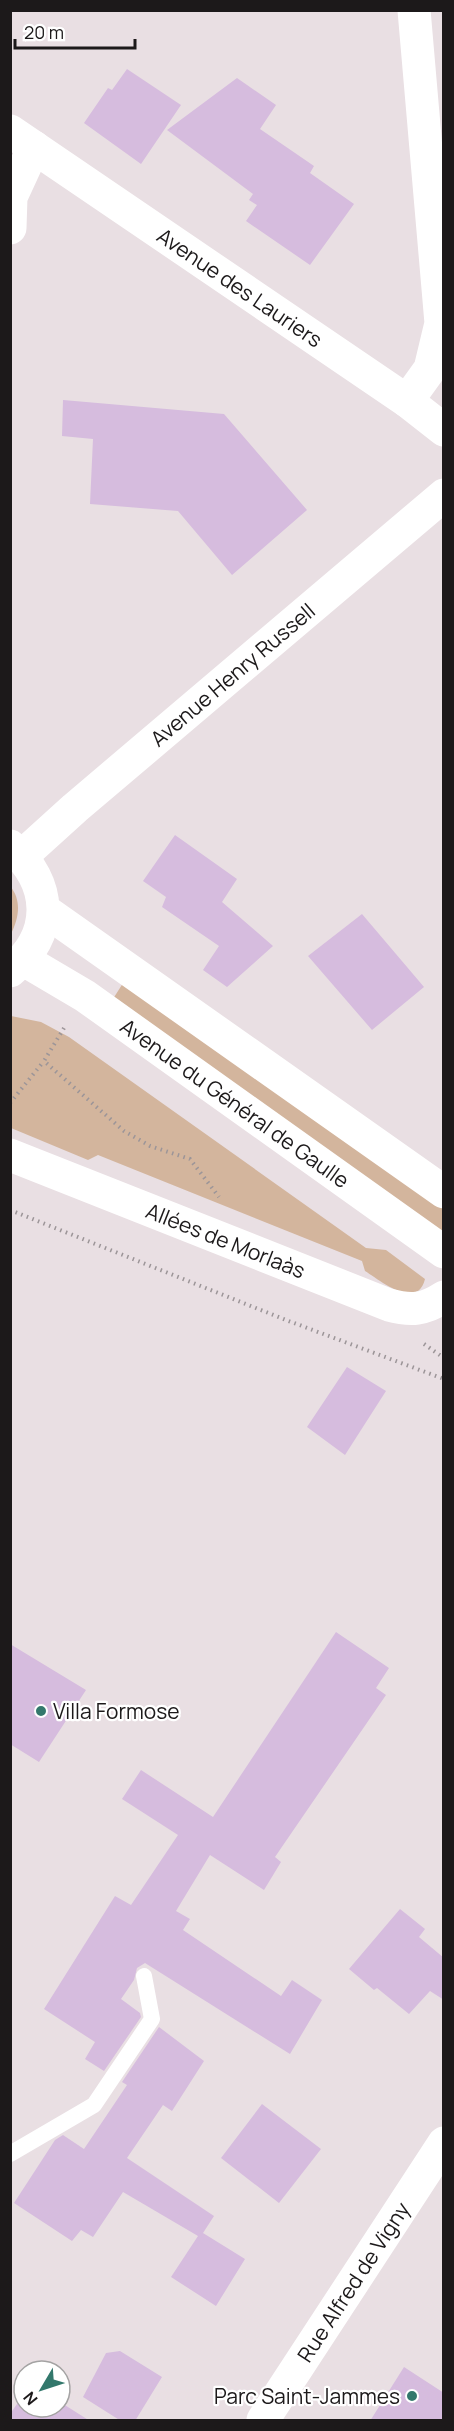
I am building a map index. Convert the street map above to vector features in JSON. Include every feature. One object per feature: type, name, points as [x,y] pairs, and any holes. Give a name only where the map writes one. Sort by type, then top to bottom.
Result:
[{"type":"street","points":[[407,401],[430,369],[441,322],[414,10]]},
{"type":"street","name":"Avenue des Lauriers","points":[[10,228],[11,197],[22,139],[407,401],[444,430]]},
{"type":"street","name":"Avenue Henry Russell","points":[[16,851],[75,808],[444,495]]},
{"type":"street","points":[[15,960],[37,940],[44,910],[41,891],[32,868],[16,851]]},
{"type":"street","points":[[44,910],[444,1192]]},
{"type":"street","name":"Avenue du Général de Gaulle","points":[[15,960],[85,996],[444,1252]]},
{"type":"street","name":"Allées de Morlaàs","points":[[10,1155],[389,1305],[417,1309],[429,1307],[444,1297]]},
{"type":"street","name":"Rue Alfred de Vigny","points":[[263,2421],[444,2143]]},
{"type":"lane","points":[[10,2154],[94,2105],[152,2019],[144,1976]]},
{"type":"path","points":[[10,1103],[44,1061],[67,1023]]},
{"type":"path","points":[[44,1061],[124,1131],[150,1146],[190,1159],[221,1199]]},
{"type":"path","points":[[10,1210],[286,1320],[444,1379]]},
{"type":"shaded area","points":[[10,886],[18,903],[16,922],[11,934]]},
{"type":"shaded area","points":[[125,980],[443,1205],[443,1237],[111,1002]]},
{"type":"shaded area","points":[[11,1016],[41,1022],[69,1037],[366,1248],[386,1250],[425,1279],[421,1288],[414,1293],[398,1291],[365,1271],[362,1261],[98,1155],[88,1160],[11,1128]]},
{"type":"building","points":[[127,69],[181,105],[141,164],[84,123],[108,88],[112,90]]},
{"type":"building","points":[[237,78],[276,105],[260,129],[314,166],[310,173],[354,204],[310,265],[246,221],[257,205],[249,200],[253,194],[167,130]]},
{"type":"building","points":[[63,400],[224,414],[307,510],[232,575],[178,511],[90,504],[93,439],[62,436]]},
{"type":"building","points":[[175,835],[237,879],[222,902],[273,946],[227,987],[203,970],[219,946],[162,907],[166,897],[143,881]]},
{"type":"building","points":[[362,914],[424,987],[372,1030],[308,956]]},
{"type":"building","points":[[347,1367],[386,1391],[345,1455],[307,1427]]},
{"type":"building","points":[[336,1632],[389,1668],[376,1688],[386,1695],[275,1857],[281,1862],[264,1890],[210,1855],[176,1911],[190,1919],[183,1930],[281,1996],[292,1980],[322,2000],[290,2054],[145,1963],[137,1968],[134,1980],[121,1999],[140,2013],[141,2017],[104,2071],[85,2059],[95,2042],[44,2009],[115,1896],[131,1905],[178,1835],[122,1799],[141,1770],[213,1817]]},
{"type":"building","name":"Villa Formose","points":[[10,1644],[86,1690],[39,1762],[10,1744]]},
{"type":"building","points":[[400,1909],[425,1929],[419,1937],[444,1958],[444,2000],[430,1991],[409,2014],[377,1988],[374,1990],[349,1969]]},
{"type":"building","points":[[159,2027],[204,2061],[172,2111],[163,2105],[127,2158],[214,2216],[203,2233],[245,2259],[216,2306],[171,2277],[198,2236],[123,2192],[93,2237],[81,2230],[72,2241],[14,2203],[55,2140],[63,2135],[84,2149],[127,2085],[122,2082]]},
{"type":"building","points":[[262,2104],[321,2149],[279,2203],[221,2158]]},
{"type":"building","points":[[120,2351],[162,2377],[135,2421],[121,2421],[83,2397],[106,2353]]},
{"type":"building","name":"Parc Saint-Jammes","points":[[404,2367],[444,2393],[444,2421],[370,2421]]},
{"type":"building","points":[[72,2410],[90,2421],[10,2421],[12,2411],[12,2419],[72,2419]]},
{"type":"place","name":"Villa Formose","points":[[41,1711]]},
{"type":"place","name":"Parc Saint-Jammes","points":[[412,2396]]}]
